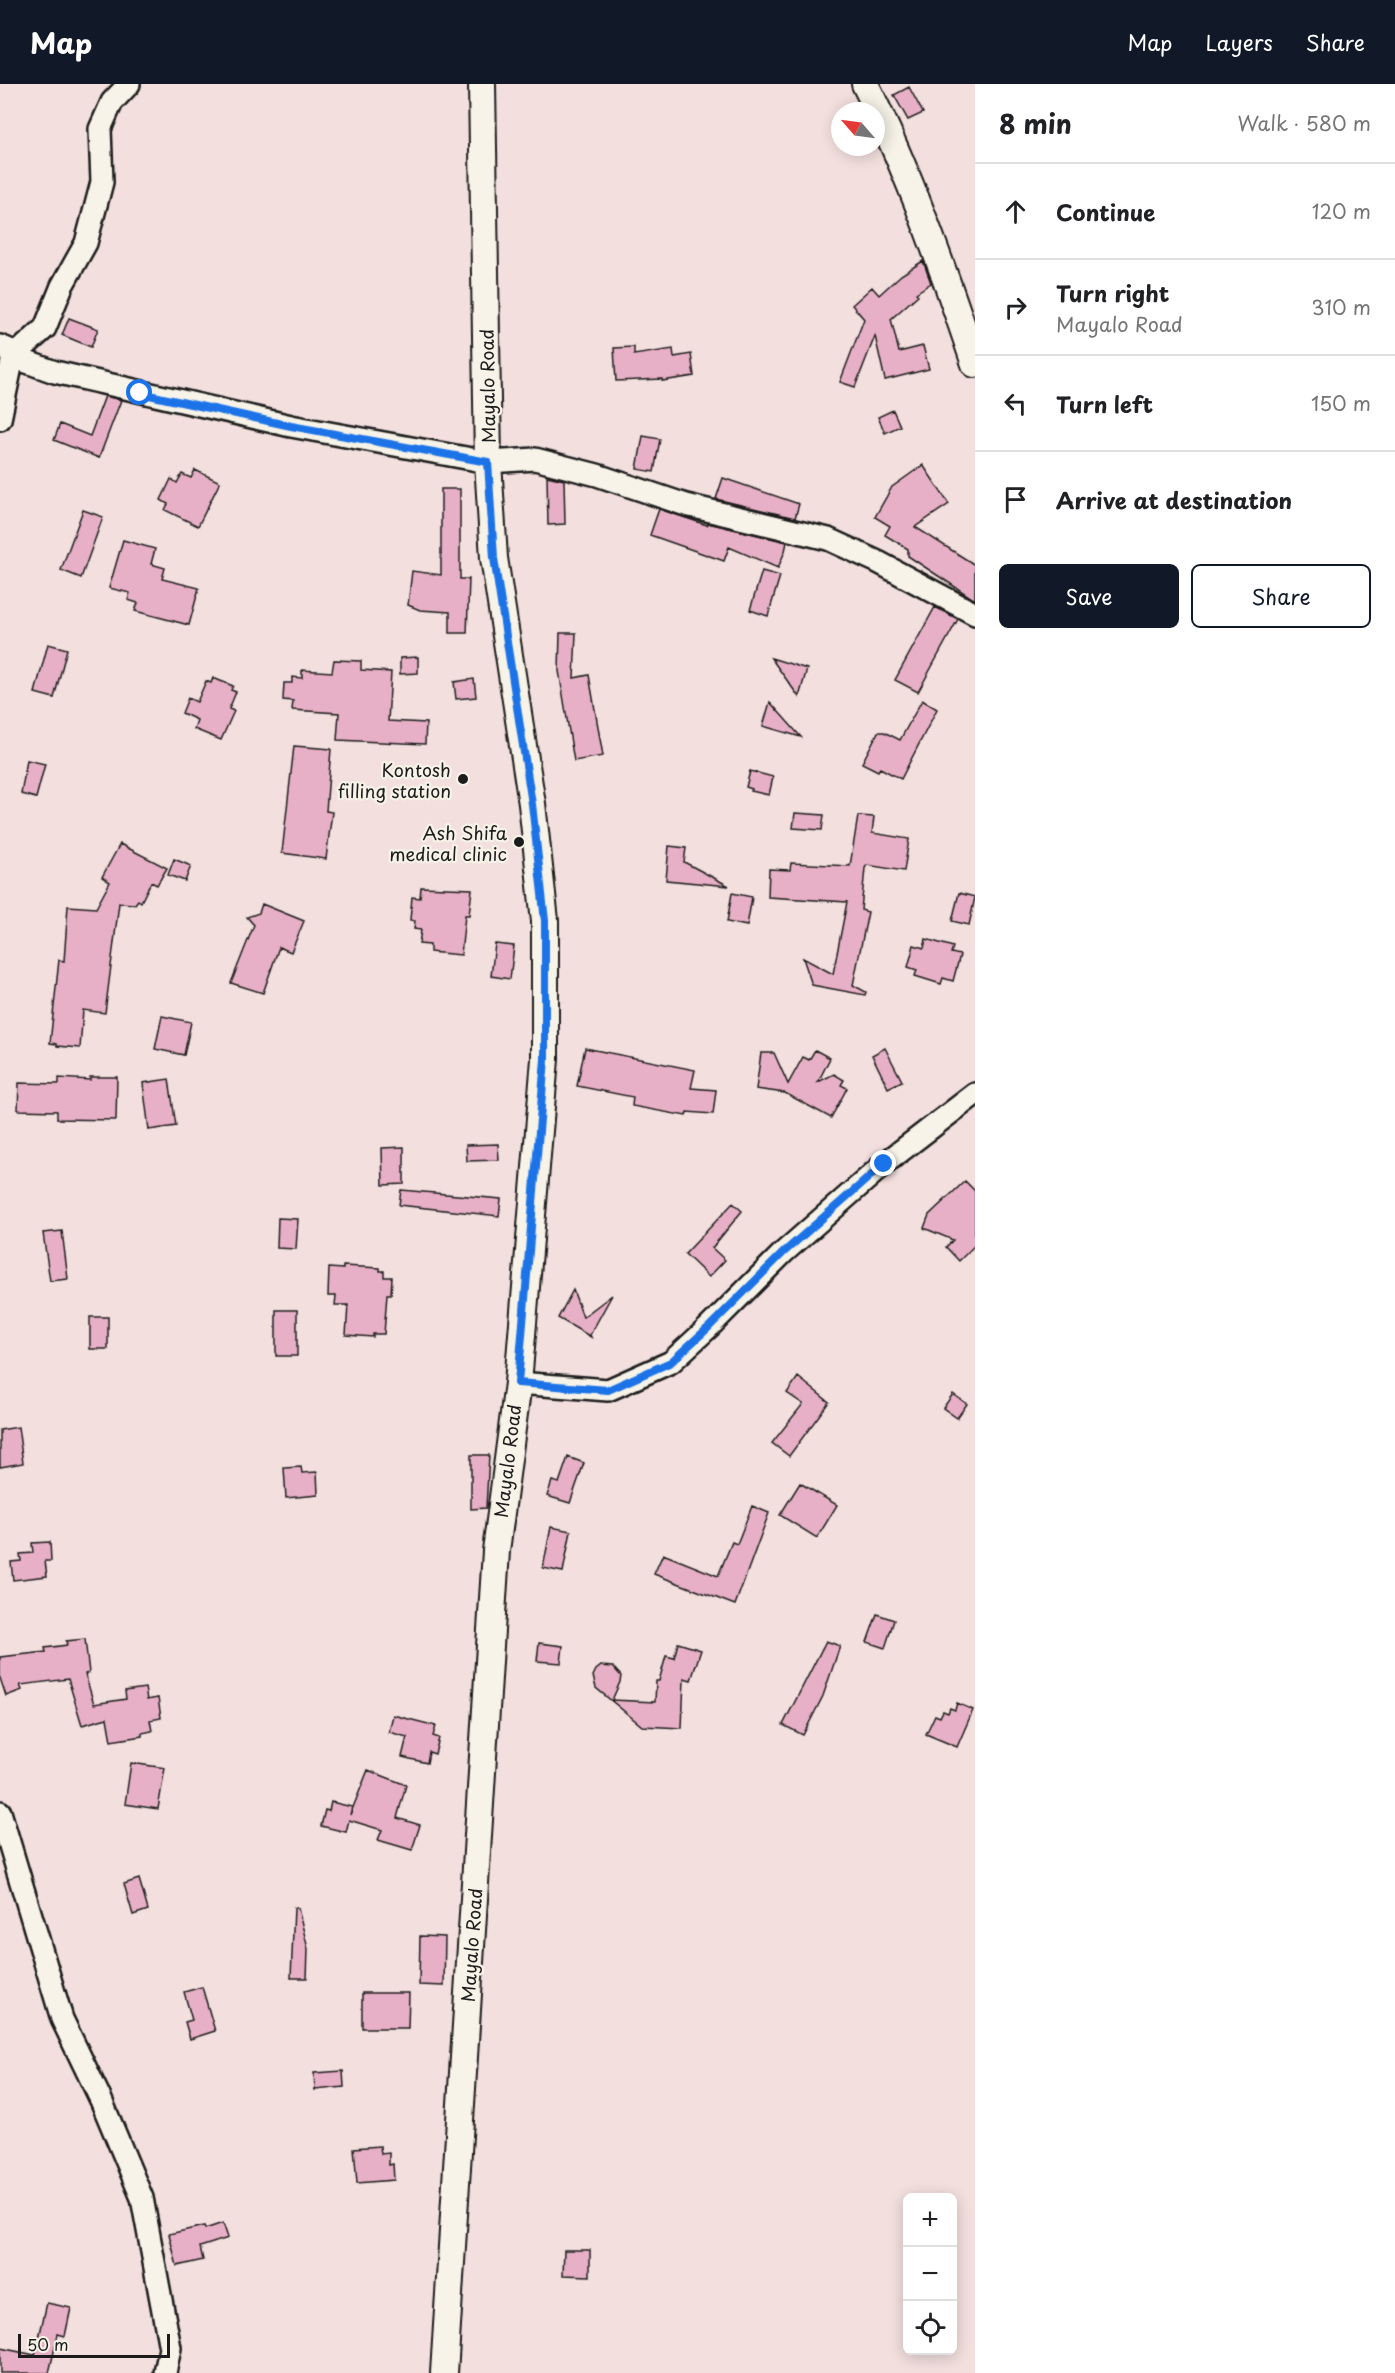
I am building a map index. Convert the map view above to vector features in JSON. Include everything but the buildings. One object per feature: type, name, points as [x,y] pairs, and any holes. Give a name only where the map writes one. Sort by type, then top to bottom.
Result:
[{"type":"street","points":[[6,352],[45,328],[62,286],[86,243],[102,182],[100,129],[112,102],[129,84]]},
{"type":"street","name":"Mayalo Road","points":[[444,2373],[496,1551],[518,1383],[545,1059],[545,921],[532,804],[494,558],[488,462],[482,84]]},
{"type":"street","points":[[865,84],[884,122],[936,248],[975,364]]},
{"type":"street","points":[[0,419],[6,352]]},
{"type":"street","points":[[6,352],[55,372],[212,409],[488,462],[535,459],[597,475],[686,505],[828,539],[878,561],[975,614]]},
{"type":"street","points":[[518,1383],[608,1390],[671,1362],[817,1222],[884,1164],[975,1094]]},
{"type":"street","points":[[0,1812],[62,2019],[101,2100],[142,2198],[170,2348],[165,2373]]},
{"type":"place","name":"Kontosh filling station","points":[[463,779]]},
{"type":"place","name":"Ash Shifa medical clinic","points":[[519,842]]},
{"type":"route","points":[[140,393],[291,426],[488,462],[494,558],[532,804],[545,921],[545,1059],[518,1383],[608,1390],[671,1362],[784,1252],[884,1164]]}]
